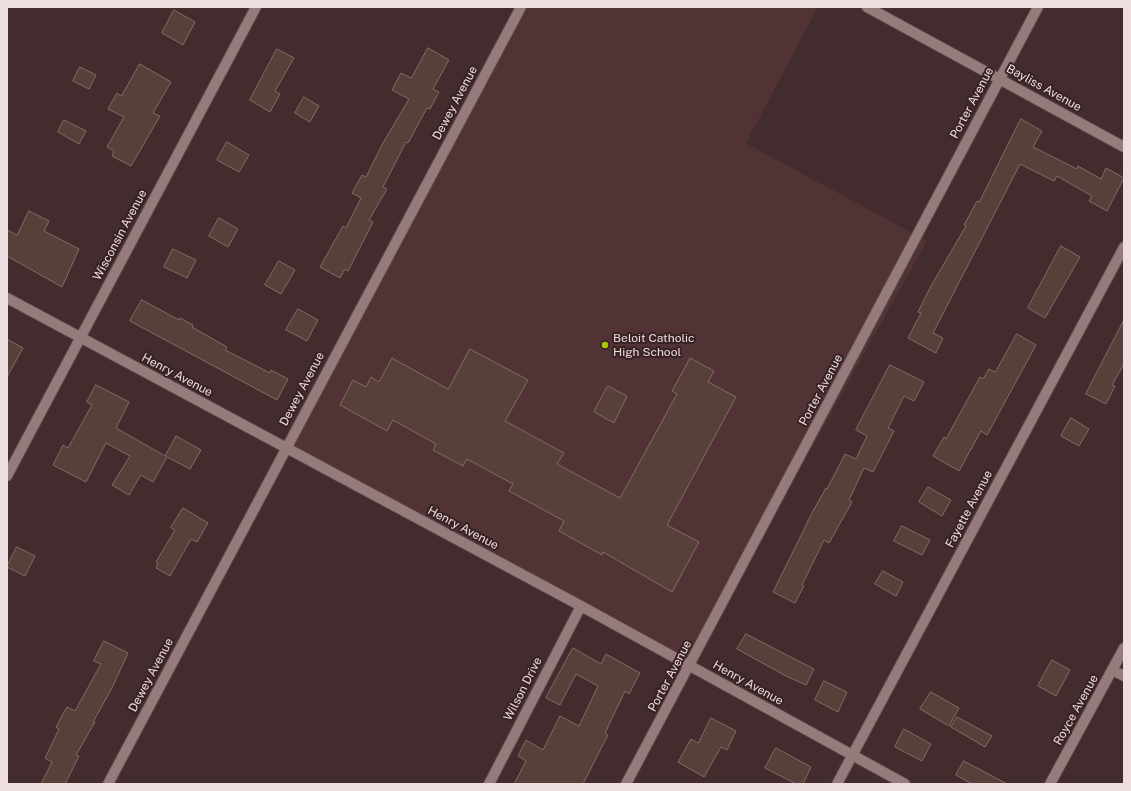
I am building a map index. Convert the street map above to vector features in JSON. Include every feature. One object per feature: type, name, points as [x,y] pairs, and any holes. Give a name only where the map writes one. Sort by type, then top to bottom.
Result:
[{"type":"street","name":"Wisconsin Avenue","points":[[7,476],[256,7]]},
{"type":"street","name":"Dewey Avenue","points":[[108,784],[521,7]]},
{"type":"street","name":"Bayliss Avenue","points":[[867,7],[1000,78],[1124,147]]},
{"type":"street","name":"Porter Avenue","points":[[626,784],[690,666],[1038,7]]},
{"type":"street","name":"Fayette Avenue","points":[[837,784],[851,755],[1124,247]]},
{"type":"street","name":"Henry Avenue","points":[[7,298],[581,606],[905,784]]},
{"type":"street","name":"Wilson Drive","points":[[488,784],[581,606]]},
{"type":"street","name":"Royce Avenue","points":[[1050,784],[1124,648]]},
{"type":"street","points":[[1112,670],[1124,676]]},
{"type":"shaded area","name":"Beloit Catholic High School","points":[[521,7],[818,7],[746,143],[927,241],[690,666],[286,448]]},
{"type":"building","points":[[174,10],[195,22],[183,45],[162,33]]},
{"type":"building","points":[[428,48],[449,60],[433,89],[439,92],[430,109],[427,108],[408,143],[406,142],[383,187],[387,189],[369,220],[373,222],[348,271],[345,269],[340,278],[320,267],[343,226],[346,228],[361,198],[352,193],[362,175],[366,177],[383,143],[409,99],[392,90],[401,73],[411,78]]},
{"type":"building","points":[[277,49],[294,58],[275,91],[280,94],[270,112],[250,100]]},
{"type":"building","points":[[140,64],[171,82],[153,113],[160,116],[131,166],[112,156],[114,151],[107,147],[124,117],[108,109],[117,93],[121,96]]},
{"type":"building","points":[[80,67],[96,75],[89,89],[73,81]]},
{"type":"building","points":[[304,97],[319,106],[310,122],[295,113]]},
{"type":"building","points":[[1021,119],[1042,131],[1033,147],[1077,169],[1078,166],[1101,179],[1106,168],[1124,178],[1107,211],[1089,201],[1092,196],[1057,176],[1054,181],[1020,164],[933,333],[943,338],[936,353],[908,338],[921,313],[918,312],[931,286],[966,226],[964,225],[977,201],[979,202]]},
{"type":"building","points":[[64,120],[86,131],[79,144],[58,132]]},
{"type":"building","points":[[227,142],[249,155],[239,172],[217,160]]},
{"type":"building","points":[[29,211],[49,221],[44,231],[79,249],[62,287],[7,256],[7,230],[17,235]]},
{"type":"building","points":[[219,218],[238,229],[228,247],[209,236]]},
{"type":"building","points":[[1061,246],[1080,257],[1045,318],[1028,308]]},
{"type":"building","points":[[173,249],[196,260],[187,278],[164,267]]},
{"type":"building","points":[[279,261],[295,270],[281,294],[265,285]]},
{"type":"building","points":[[142,300],[179,320],[180,318],[193,325],[192,327],[227,347],[225,350],[270,373],[271,370],[288,379],[277,400],[130,321]]},
{"type":"building","points":[[298,309],[318,320],[307,341],[286,330]]},
{"type":"building","points":[[1124,320],[1124,364],[1112,385],[1115,386],[1106,404],[1086,394]]},
{"type":"building","points":[[1017,334],[1036,345],[987,435],[981,431],[959,471],[933,456],[944,437],[946,439],[980,377],[983,379],[989,369],[995,372]]},
{"type":"building","points":[[7,339],[23,348],[7,377]]},
{"type":"building","points":[[470,349],[528,380],[505,421],[564,453],[557,464],[620,498],[677,394],[672,391],[690,358],[714,371],[708,382],[736,397],[667,525],[699,542],[672,592],[603,552],[602,555],[559,531],[564,521],[509,491],[513,484],[467,459],[463,466],[433,450],[436,444],[393,420],[387,431],[340,405],[353,380],[366,387],[371,377],[379,382],[392,358],[448,389]]},
{"type":"building","points":[[890,365],[924,382],[914,401],[904,396],[888,428],[894,431],[873,472],[864,468],[849,500],[852,502],[829,543],[824,540],[795,603],[773,592],[813,511],[826,488],[827,489],[845,454],[856,459],[867,436],[856,430]]},
{"type":"building","points":[[96,385],[129,402],[116,428],[165,456],[176,436],[201,450],[190,469],[167,457],[153,482],[141,475],[129,495],[112,485],[130,456],[106,443],[86,482],[53,465],[63,445],[68,448],[92,405],[87,402]]},
{"type":"building","points":[[608,386],[627,396],[614,423],[594,412]]},
{"type":"building","points":[[1071,418],[1089,429],[1079,446],[1061,436]]},
{"type":"building","points":[[928,487],[951,500],[942,516],[919,502]]},
{"type":"building","points":[[183,508],[208,523],[197,542],[191,539],[170,576],[156,568],[158,563],[156,562],[175,530],[171,528]]},
{"type":"building","points":[[902,526],[930,540],[922,555],[894,541]]},
{"type":"building","points":[[17,547],[35,556],[25,576],[7,567]]},
{"type":"building","points":[[883,571],[903,582],[896,596],[875,584]]},
{"type":"building","points":[[746,634],[814,669],[806,685],[786,676],[737,649]]},
{"type":"building","points":[[104,641],[128,653],[112,688],[93,722],[95,722],[76,755],[79,756],[65,784],[41,784],[52,762],[45,758],[59,729],[56,727],[67,707],[75,711],[101,664],[94,661]]},
{"type":"building","points":[[573,648],[601,664],[606,654],[640,673],[629,694],[625,691],[605,733],[608,735],[583,784],[514,784],[526,761],[518,756],[526,740],[543,750],[560,716],[579,726],[598,686],[576,674],[560,705],[546,698]]},
{"type":"building","points":[[1052,660],[1070,670],[1056,696],[1038,686]]},
{"type":"building","points":[[824,681],[847,692],[838,712],[815,700]]},
{"type":"building","points":[[931,692],[959,708],[949,726],[920,709]]},
{"type":"building","points":[[957,717],[992,736],[985,747],[951,727]]},
{"type":"building","points":[[711,718],[736,731],[727,750],[721,747],[704,777],[678,762],[691,739],[698,743]]},
{"type":"building","points":[[904,729],[931,744],[922,761],[895,747]]},
{"type":"building","points":[[776,748],[811,767],[803,784],[796,784],[765,768]]},
{"type":"building","points":[[964,761],[1007,784],[972,784],[956,775]]},
{"type":"place","name":"Beloit Catholic High School","points":[[605,345]]}]
